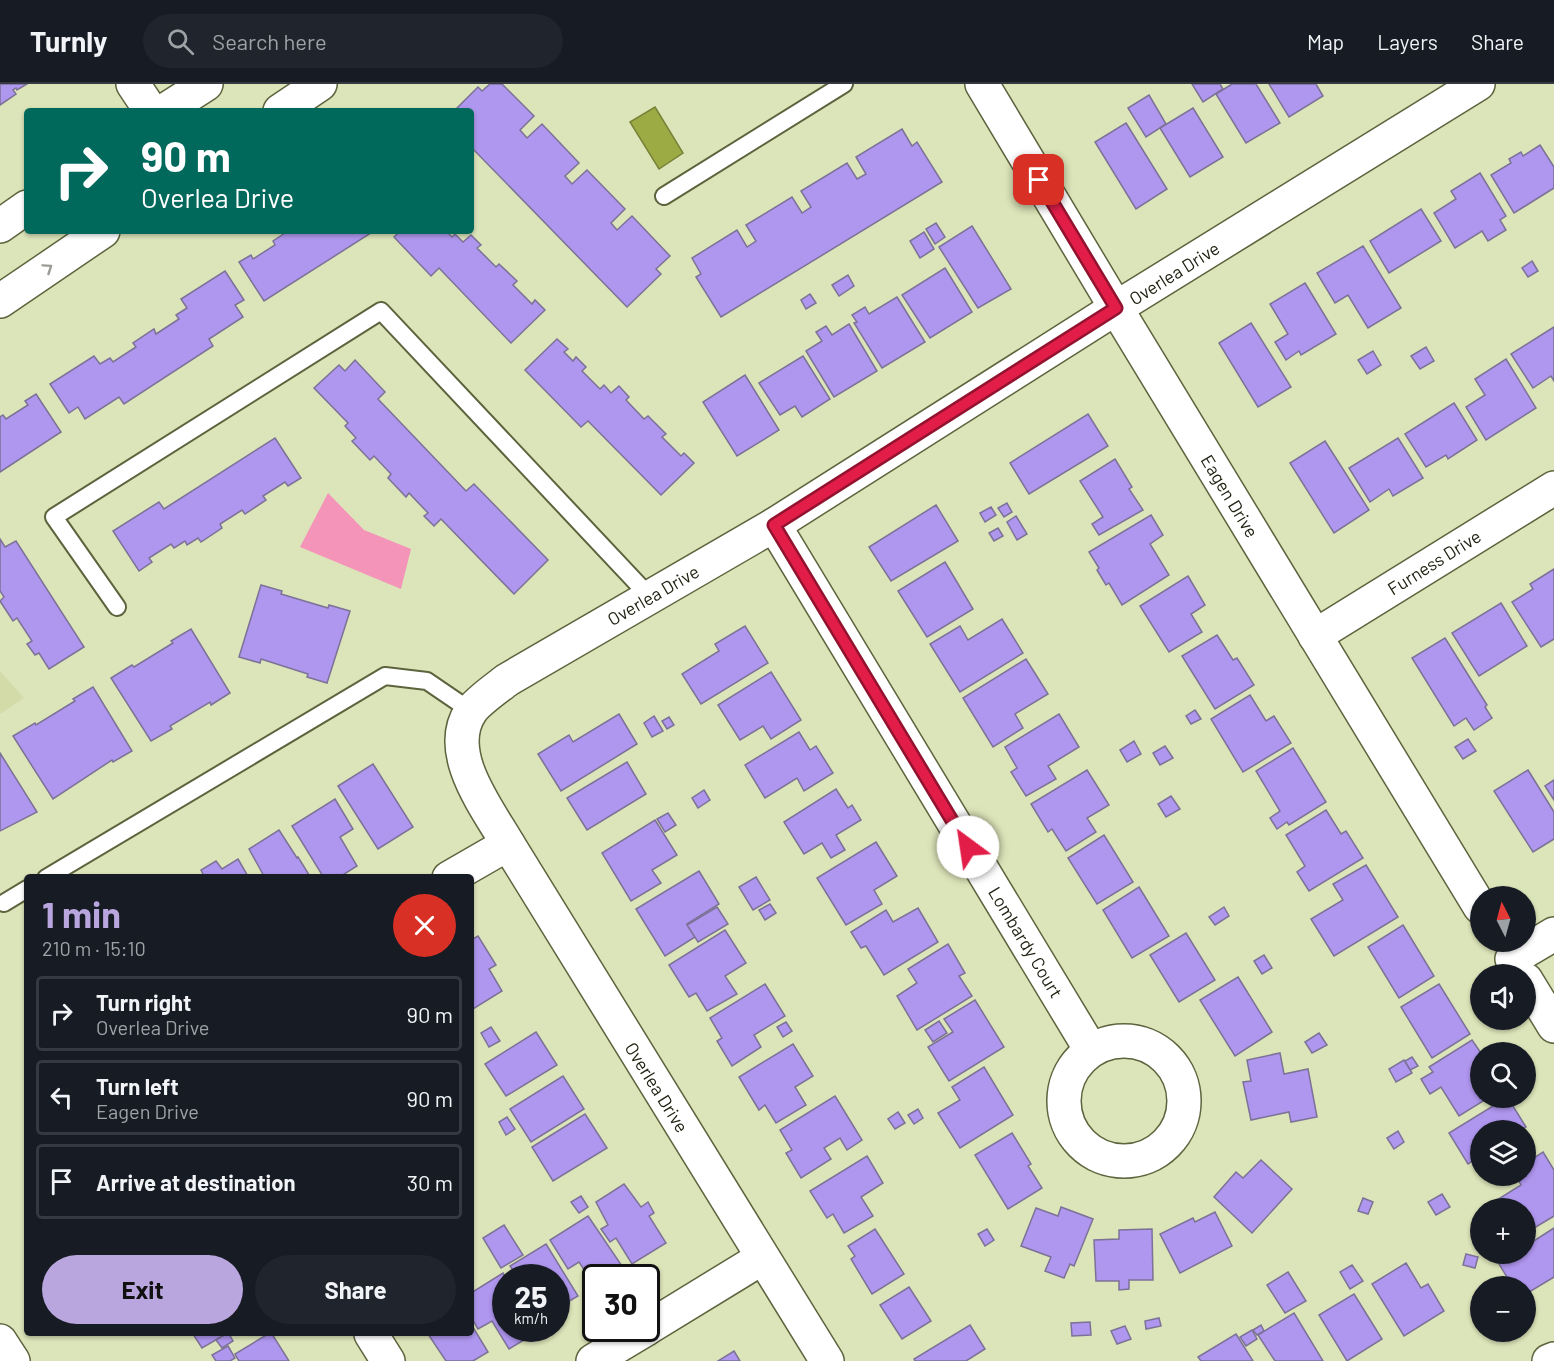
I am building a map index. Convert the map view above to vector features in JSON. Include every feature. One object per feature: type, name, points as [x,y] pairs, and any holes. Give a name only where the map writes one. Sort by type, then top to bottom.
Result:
[{"type":"street","points":[[133,84],[149,108]]},
{"type":"street","points":[[169,108],[206,84]]},
{"type":"street","points":[[284,108],[320,84]]},
{"type":"street","name":"Eagen Drive","points":[[982,84],[1470,891]]},
{"type":"street","name":"Overlea Drive","points":[[827,1361],[508,844],[467,772],[461,737],[471,711],[507,680],[774,525],[1116,308],[1478,84]]},
{"type":"street","points":[[0,226],[24,209]]},
{"type":"street","points":[[0,302],[99,234]]},
{"type":"street","name":"Furness Drive","points":[[1314,636],[1554,488]]},
{"type":"street","name":"Lombardy Court","points":[[774,525],[1091,1050]]},
{"type":"street","points":[[456,874],[508,844]]},
{"type":"street","points":[[1515,964],[1554,934]]},
{"type":"street","points":[[1536,997],[1554,1026]]},
{"type":"street","points":[[660,1320],[762,1258]]},
{"type":"street","points":[[372,1336],[388,1361]]},
{"type":"street","points":[[0,1341],[13,1361]]},
{"type":"street","points":[[593,1361],[624,1342]]},
{"type":"street","points":[[1549,1361],[1554,1359]]},
{"type":"lane","points":[[664,196],[844,84]]},
{"type":"lane","points":[[117,607],[54,517],[381,311],[650,597]]},
{"type":"lane","points":[[53,874],[385,676],[428,681],[471,711]]},
{"type":"lane","points":[[4,903],[24,891]]},
{"type":"shaded area","points":[[655,107],[683,153],[659,169],[630,122]]},
{"type":"shaded area","points":[[328,493],[364,530],[411,549],[401,589],[300,547]]},
{"type":"shaded area","points":[[0,671],[24,698],[0,714]]},
{"type":"building","points":[[0,84],[27,84],[13,90],[16,94],[0,105]]},
{"type":"building","points":[[490,84],[502,84],[534,116],[520,130],[527,138],[542,124],[579,163],[565,176],[572,184],[587,170],[625,209],[611,223],[617,230],[632,216],[670,256],[656,269],[661,274],[627,307],[474,150],[474,108],[457,108],[478,87],[482,91]]},
{"type":"building","points":[[1192,84],[1220,84],[1223,89],[1203,102]]},
{"type":"building","points":[[1232,84],[1256,84],[1280,123],[1246,143],[1216,94]]},
{"type":"building","points":[[1269,84],[1316,84],[1323,96],[1289,117]]},
{"type":"building","points":[[1149,95],[1166,124],[1146,137],[1128,108]]},
{"type":"building","points":[[1193,108],[1223,157],[1190,177],[1160,128]]},
{"type":"building","points":[[1126,123],[1167,189],[1136,209],[1095,142]]},
{"type":"building","points":[[902,129],[912,146],[917,142],[942,182],[721,317],[696,277],[701,274],[692,258],[737,230],[747,247],[756,241],[746,225],[792,197],[802,213],[811,207],[801,191],[847,163],[857,179],[866,174],[856,157]]},
{"type":"building","points":[[1540,145],[1554,167],[1554,188],[1514,213],[1491,175],[1511,163],[1509,159],[1521,152],[1523,156]]},
{"type":"building","points":[[1480,173],[1506,216],[1500,220],[1506,230],[1488,241],[1482,231],[1455,248],[1434,213],[1456,199],[1451,191]]},
{"type":"building","points":[[1421,209],[1441,241],[1389,273],[1370,241]]},
{"type":"building","points":[[936,223],[945,237],[935,244],[926,229]]},
{"type":"building","points":[[972,226],[1011,289],[978,308],[939,247]]},
{"type":"building","points":[[924,232],[934,249],[920,258],[910,241]]},
{"type":"building","points":[[284,234],[369,234],[264,301],[239,262],[251,255],[253,259],[275,245],[273,241]]},
{"type":"building","points":[[397,234],[449,234],[452,237],[455,234],[463,242],[471,235],[481,245],[477,248],[496,267],[499,264],[517,281],[513,285],[532,304],[535,300],[545,310],[511,343],[439,268],[431,276],[394,237]]},
{"type":"building","points":[[1363,246],[1401,308],[1368,328],[1348,295],[1335,303],[1317,273]]},
{"type":"building","points":[[1532,261],[1538,271],[1528,277],[1522,268]]},
{"type":"building","points":[[945,268],[972,312],[930,338],[902,295]]},
{"type":"building","points":[[225,271],[244,300],[235,305],[243,317],[209,339],[213,346],[124,404],[119,397],[85,419],[78,407],[69,413],[50,384],[94,356],[100,364],[110,358],[113,362],[136,347],[133,343],[154,329],[156,334],[179,319],[176,315],[187,308],[181,299]]},
{"type":"building","points":[[848,275],[854,286],[839,296],[832,285]]},
{"type":"building","points":[[1305,283],[1336,334],[1301,355],[1299,351],[1286,360],[1275,342],[1288,334],[1270,304]]},
{"type":"building","points":[[810,294],[816,303],[806,309],[801,300]]},
{"type":"building","points":[[897,297],[925,342],[882,368],[854,323],[857,322],[852,315],[865,307],[869,314]]},
{"type":"building","points":[[1251,323],[1291,387],[1258,407],[1219,343]]},
{"type":"building","points":[[849,324],[877,371],[834,397],[806,351],[822,341],[816,332],[826,326],[832,335]]},
{"type":"building","points":[[1554,327],[1554,381],[1551,376],[1533,388],[1511,354]]},
{"type":"building","points":[[557,339],[568,349],[564,352],[573,361],[576,357],[586,367],[582,371],[600,389],[604,385],[611,393],[619,386],[629,397],[626,400],[644,419],[648,416],[666,434],[662,437],[681,456],[684,453],[694,463],[661,495],[588,421],[581,427],[525,370]]},
{"type":"building","points":[[1426,347],[1434,361],[1420,369],[1411,356]]},
{"type":"building","points":[[1373,351],[1381,365],[1367,374],[1358,360]]},
{"type":"building","points":[[803,356],[830,399],[802,417],[795,406],[780,415],[759,383]]},
{"type":"building","points":[[1506,359],[1536,408],[1486,440],[1466,407],[1485,395],[1475,379]]},
{"type":"building","points":[[355,360],[385,392],[378,399],[466,491],[474,484],[548,560],[514,594],[441,519],[434,526],[424,516],[428,513],[409,493],[406,497],[388,478],[391,474],[374,456],[370,460],[352,441],[356,438],[345,426],[348,423],[314,388],[339,365],[345,371]]},
{"type":"building","points":[[745,375],[779,430],[737,456],[703,402]]},
{"type":"building","points":[[36,394],[61,432],[0,472],[0,417],[3,415],[6,419],[28,405],[25,401]]},
{"type":"building","points":[[1454,403],[1477,440],[1448,459],[1446,455],[1426,467],[1405,434]]},
{"type":"building","points":[[1088,414],[1108,446],[1029,494],[1010,463]]},
{"type":"building","points":[[275,438],[301,478],[288,486],[285,482],[263,496],[266,500],[245,514],[242,510],[220,524],[222,528],[201,542],[198,538],[187,545],[185,541],[174,548],[171,544],[149,558],[152,562],[139,571],[113,531],[159,502],[164,509]]},
{"type":"building","points":[[1398,438],[1423,478],[1393,496],[1389,489],[1370,502],[1349,468]]},
{"type":"building","points":[[1325,441],[1369,510],[1334,533],[1290,463]]},
{"type":"building","points":[[1115,459],[1132,487],[1129,489],[1143,510],[1099,535],[1092,524],[1103,517],[1080,481]]},
{"type":"building","points":[[1007,503],[1012,512],[1004,517],[998,508]]},
{"type":"building","points":[[936,505],[958,541],[891,581],[869,547]]},
{"type":"building","points":[[991,507],[996,515],[985,522],[980,513]]},
{"type":"building","points":[[1151,515],[1163,535],[1150,544],[1169,575],[1122,605],[1109,583],[1106,585],[1089,552]]},
{"type":"building","points":[[1016,516],[1027,534],[1017,540],[1007,522]]},
{"type":"building","points":[[998,528],[1003,536],[994,541],[989,533]]},
{"type":"building","points":[[0,539],[5,547],[16,541],[84,647],[49,669],[39,653],[35,655],[27,644],[32,641],[17,618],[13,621],[0,601],[4,597],[0,591]]},
{"type":"building","points":[[945,562],[973,609],[927,637],[898,591]]},
{"type":"building","points":[[1554,569],[1554,639],[1541,647],[1512,602],[1533,589],[1530,584]]},
{"type":"building","points":[[1188,576],[1205,605],[1191,614],[1202,632],[1169,652],[1140,606]]},
{"type":"building","points":[[261,585],[282,591],[281,594],[328,608],[329,605],[350,611],[327,683],[307,677],[308,674],[261,659],[260,663],[239,657]]},
{"type":"building","points":[[1501,603],[1527,646],[1479,676],[1452,633]]},
{"type":"building","points":[[1002,619],[1023,653],[960,692],[930,644],[960,626],[968,640]]},
{"type":"building","points":[[745,626],[768,663],[701,704],[682,674],[719,651],[715,644]]},
{"type":"building","points":[[191,629],[230,693],[170,726],[172,729],[151,741],[111,678],[132,665],[134,667]]},
{"type":"building","points":[[1217,635],[1233,660],[1237,658],[1254,685],[1215,709],[1182,656]]},
{"type":"building","points":[[1445,638],[1487,705],[1485,707],[1492,718],[1474,730],[1466,718],[1454,726],[1412,658]]},
{"type":"building","points":[[1026,659],[1048,694],[1015,714],[1023,728],[993,747],[963,698]]},
{"type":"building","points":[[771,672],[801,720],[771,739],[763,726],[740,740],[718,705]]},
{"type":"building","points":[[93,687],[132,751],[113,762],[112,760],[53,799],[13,736],[35,723],[36,725]]},
{"type":"building","points":[[1250,695],[1266,721],[1274,716],[1291,743],[1243,772],[1211,719]]},
{"type":"building","points":[[1195,710],[1201,719],[1191,724],[1186,716]]},
{"type":"building","points":[[619,714],[637,744],[561,791],[538,754],[569,735],[573,742]]},
{"type":"building","points":[[1059,714],[1079,747],[1048,766],[1056,779],[1026,796],[1011,772],[1017,768],[1005,747]]},
{"type":"building","points":[[654,716],[663,731],[652,737],[644,723]]},
{"type":"building","points":[[669,717],[674,725],[667,729],[662,721]]},
{"type":"building","points":[[799,732],[810,750],[816,746],[833,773],[804,791],[797,778],[765,798],[745,765]]},
{"type":"building","points":[[1468,739],[1476,751],[1463,759],[1455,747]]},
{"type":"building","points":[[1134,741],[1141,754],[1127,762],[1120,750]]},
{"type":"building","points":[[1165,746],[1173,758],[1160,765],[1153,753]]},
{"type":"building","points":[[1293,748],[1326,802],[1289,825],[1287,822],[1277,829],[1270,818],[1280,811],[1256,771]]},
{"type":"building","points":[[0,753],[37,812],[0,831]]},
{"type":"building","points":[[627,762],[646,794],[587,830],[567,798]]},
{"type":"building","points":[[373,764],[413,827],[378,849],[338,786]]},
{"type":"building","points":[[1087,770],[1109,805],[1087,818],[1096,832],[1066,851],[1052,829],[1048,832],[1031,804]]},
{"type":"building","points":[[1528,770],[1554,812],[1554,839],[1533,852],[1494,791]]},
{"type":"building","points":[[1554,780],[1554,800],[1545,786]]},
{"type":"building","points":[[836,789],[848,808],[852,805],[861,820],[836,835],[845,850],[831,858],[822,843],[804,854],[784,822]]},
{"type":"building","points":[[704,790],[710,800],[698,808],[692,798]]},
{"type":"building","points":[[1171,796],[1180,809],[1166,817],[1158,804]]},
{"type":"building","points":[[335,799],[353,829],[340,837],[357,866],[344,874],[322,874],[292,826]]},
{"type":"building","points":[[1326,810],[1341,834],[1346,831],[1363,858],[1309,891],[1297,872],[1305,866],[1286,835]]},
{"type":"building","points":[[668,813],[676,825],[665,832],[657,819]]},
{"type":"building","points":[[655,820],[677,855],[652,870],[661,883],[631,901],[602,853]]},
{"type":"building","points":[[279,830],[309,874],[263,874],[249,849]]},
{"type":"building","points":[[1104,835],[1133,882],[1097,904],[1068,858]]},
{"type":"building","points":[[876,842],[897,876],[874,890],[882,904],[846,925],[817,878]]},
{"type":"building","points":[[238,859],[247,874],[203,874],[201,870],[216,861],[222,869]]},
{"type":"building","points":[[1366,865],[1398,917],[1334,956],[1311,919],[1343,900],[1333,884]]},
{"type":"building","points":[[699,871],[719,904],[687,924],[695,937],[665,956],[636,909]]},
{"type":"building","points":[[756,877],[770,900],[753,910],[739,887]]},
{"type":"building","points":[[1139,887],[1169,936],[1132,958],[1103,910]]},
{"type":"building","points":[[770,904],[776,913],[765,920],[759,910]]},
{"type":"building","points":[[717,907],[728,924],[698,942],[687,925]]},
{"type":"building","points":[[1224,907],[1229,916],[1215,925],[1209,917]]},
{"type":"building","points":[[918,908],[938,942],[884,975],[866,946],[861,948],[851,932],[886,910],[893,922]]},
{"type":"building","points":[[1403,925],[1434,976],[1399,998],[1368,947]]},
{"type":"building","points":[[725,930],[746,963],[725,976],[737,994],[707,1011],[696,993],[689,997],[669,965]]},
{"type":"building","points":[[1186,933],[1215,980],[1179,1002],[1150,955]]},
{"type":"building","points":[[478,936],[496,965],[489,969],[502,991],[474,1008],[474,938]]},
{"type":"building","points":[[948,944],[965,973],[959,976],[972,996],[917,1030],[897,996],[917,983],[908,969]]},
{"type":"building","points":[[1264,955],[1272,968],[1262,974],[1254,961]]},
{"type":"building","points":[[1238,977],[1272,1032],[1235,1056],[1200,1000]]},
{"type":"building","points":[[765,984],[785,1016],[754,1035],[761,1047],[732,1066],[717,1041],[722,1038],[710,1018]]},
{"type":"building","points":[[1439,984],[1470,1034],[1432,1058],[1401,1007]]},
{"type":"building","points":[[975,1000],[1004,1047],[949,1081],[928,1047],[953,1032],[944,1019]]},
{"type":"building","points":[[939,1021],[947,1033],[933,1042],[925,1030]]},
{"type":"building","points":[[786,1022],[792,1031],[783,1037],[777,1027]]},
{"type":"building","points":[[491,1027],[500,1041],[489,1047],[481,1033]]},
{"type":"building","points":[[536,1032],[557,1065],[506,1096],[485,1064]]},
{"type":"building","points":[[1319,1033],[1327,1045],[1312,1053],[1305,1042]]},
{"type":"building","points":[[1472,1040],[1473,1042],[1470,1042],[1470,1108],[1472,1108],[1459,1116],[1441,1087],[1430,1094],[1421,1079],[1433,1072],[1429,1067]]},
{"type":"building","points":[[793,1044],[813,1076],[795,1087],[806,1105],[776,1123],[765,1105],[759,1110],[739,1077]]},
{"type":"building","points":[[1280,1053],[1284,1074],[1308,1069],[1317,1117],[1291,1122],[1289,1112],[1251,1120],[1243,1082],[1251,1081],[1247,1060]]},
{"type":"building","points":[[1412,1057],[1418,1066],[1410,1070],[1405,1061]]},
{"type":"building","points":[[1404,1060],[1412,1073],[1396,1082],[1389,1069]]},
{"type":"building","points":[[984,1067],[1013,1115],[960,1148],[938,1113],[960,1100],[952,1087]]},
{"type":"building","points":[[563,1076],[584,1109],[531,1142],[510,1109]]},
{"type":"building","points":[[835,1096],[862,1140],[847,1150],[840,1138],[824,1148],[831,1159],[801,1178],[786,1153],[792,1150],[780,1130]]},
{"type":"building","points":[[1490,1108],[1514,1108],[1522,1120],[1470,1120]]},
{"type":"building","points":[[918,1109],[923,1118],[914,1124],[908,1115]]},
{"type":"building","points":[[898,1112],[905,1123],[895,1129],[888,1119]]},
{"type":"building","points":[[585,1114],[607,1148],[553,1181],[532,1147]]},
{"type":"building","points":[[507,1117],[515,1129],[506,1135],[499,1122]]},
{"type":"building","points":[[1470,1120],[1470,1163],[1468,1164],[1449,1133]]},
{"type":"building","points":[[1398,1131],[1404,1142],[1394,1149],[1387,1138]]},
{"type":"building","points":[[1012,1133],[1031,1164],[1028,1166],[1042,1188],[1008,1209],[975,1155]]},
{"type":"building","points":[[1543,1152],[1554,1170],[1554,1216],[1536,1227],[1536,1198],[1500,1198],[1519,1186],[1536,1186],[1536,1157]]},
{"type":"building","points":[[867,1156],[883,1183],[861,1197],[873,1216],[844,1233],[833,1214],[827,1218],[810,1191]]},
{"type":"building","points":[[1261,1160],[1292,1189],[1252,1233],[1214,1197],[1236,1172],[1243,1178]]},
{"type":"building","points":[[624,1184],[641,1207],[648,1202],[654,1213],[649,1216],[666,1243],[632,1264],[616,1238],[610,1242],[601,1229],[608,1225],[596,1202]]},
{"type":"building","points":[[1442,1194],[1450,1207],[1436,1215],[1428,1202]]},
{"type":"building","points":[[581,1196],[588,1207],[579,1213],[571,1202]]},
{"type":"building","points":[[1363,1198],[1373,1202],[1368,1214],[1358,1211]]},
{"type":"building","points":[[1061,1207],[1093,1219],[1074,1266],[1070,1264],[1064,1278],[1045,1271],[1051,1257],[1021,1246],[1036,1208],[1058,1216]]},
{"type":"building","points":[[1215,1212],[1232,1246],[1180,1273],[1160,1234],[1193,1218],[1195,1222]]},
{"type":"building","points":[[588,1216],[621,1264],[582,1264],[582,1267],[579,1262],[570,1268],[570,1264],[565,1264],[550,1240]]},
{"type":"building","points":[[504,1225],[523,1255],[508,1264],[499,1264],[483,1238]]},
{"type":"building","points":[[1554,1228],[1554,1277],[1536,1288],[1536,1276],[1506,1276],[1499,1264],[1536,1264],[1536,1240]]},
{"type":"building","points":[[875,1229],[904,1274],[872,1294],[851,1259],[855,1256],[848,1246]]},
{"type":"building","points":[[987,1229],[994,1240],[985,1246],[978,1234]]},
{"type":"building","points":[[1152,1229],[1153,1280],[1129,1280],[1129,1289],[1119,1290],[1119,1281],[1096,1281],[1094,1240],[1119,1239],[1119,1230]]},
{"type":"building","points":[[546,1244],[558,1264],[513,1264]]},
{"type":"building","points":[[1466,1254],[1470,1255],[1470,1264],[1476,1264],[1475,1268],[1463,1265]]},
{"type":"building","points":[[1406,1263],[1421,1288],[1428,1284],[1444,1311],[1404,1336],[1372,1284]]},
{"type":"building","points":[[1352,1265],[1363,1281],[1350,1289],[1340,1272]]},
{"type":"building","points":[[1288,1272],[1306,1301],[1285,1313],[1267,1285]]},
{"type":"building","points":[[492,1280],[492,1321],[478,1329],[474,1322],[474,1291]]},
{"type":"building","points":[[570,1283],[578,1296],[570,1301]]},
{"type":"building","points":[[909,1287],[931,1321],[902,1339],[880,1305]]},
{"type":"building","points":[[1354,1294],[1382,1339],[1347,1361],[1319,1315]]},
{"type":"building","points":[[1294,1313],[1323,1361],[1275,1361],[1258,1335]]},
{"type":"building","points":[[1159,1318],[1161,1326],[1146,1329],[1145,1321]]},
{"type":"building","points":[[1090,1322],[1091,1335],[1072,1336],[1071,1323]]},
{"type":"building","points":[[970,1325],[985,1349],[966,1361],[915,1361],[914,1359]]},
{"type":"building","points":[[1261,1325],[1264,1331],[1257,1335],[1253,1330]]},
{"type":"building","points":[[1125,1326],[1131,1339],[1117,1344],[1111,1331]]},
{"type":"building","points":[[474,1329],[488,1352],[473,1361],[446,1361],[429,1336],[474,1336]]},
{"type":"building","points":[[1252,1330],[1257,1339],[1246,1346],[1240,1337]]},
{"type":"building","points":[[1236,1334],[1253,1361],[1201,1361],[1198,1357]]},
{"type":"building","points":[[194,1336],[223,1336],[202,1348]]},
{"type":"building","points":[[223,1336],[230,1336],[233,1341],[222,1348],[216,1340]]},
{"type":"building","points":[[265,1336],[273,1336],[289,1361],[239,1361],[235,1354]]},
{"type":"building","points":[[505,1342],[521,1342],[509,1349]]},
{"type":"building","points":[[228,1346],[235,1358],[230,1361],[216,1361],[212,1355]]},
{"type":"building","points":[[734,1351],[740,1361],[718,1361]]},
{"type":"route","points":[[968,847],[774,525],[1116,308],[1039,180]]}]
